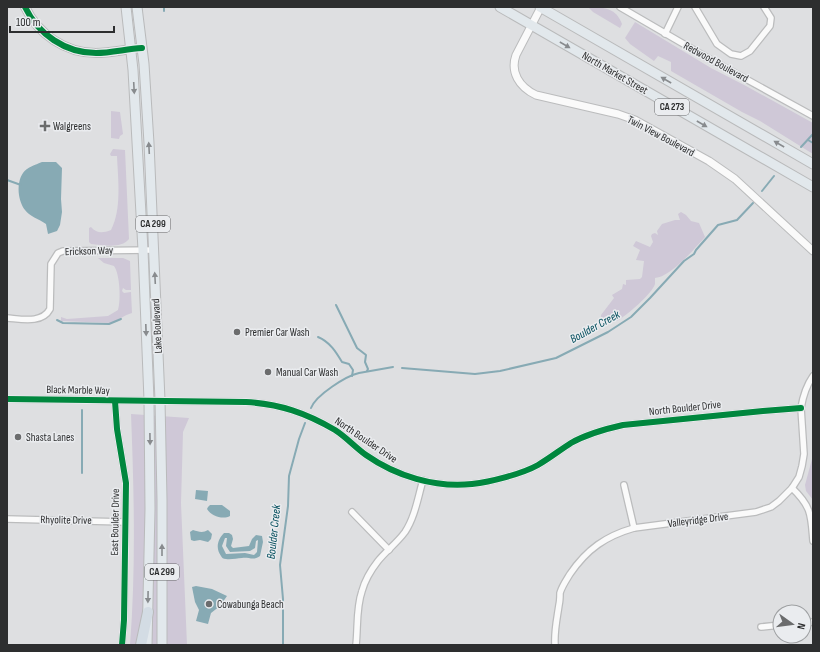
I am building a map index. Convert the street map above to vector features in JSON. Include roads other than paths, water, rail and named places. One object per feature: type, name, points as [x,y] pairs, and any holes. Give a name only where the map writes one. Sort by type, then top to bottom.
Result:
[{"type":"highway","points":[[141,645],[148,612]]},
{"type":"main road","points":[[25,7],[29,16],[39,29],[59,44],[72,49],[94,53],[142,48]]},
{"type":"main road","name":"Lake Boulevard","points":[[126,7],[131,49],[143,250],[149,400],[150,509],[147,645]]},
{"type":"main road","name":"Lake Boulevard","points":[[137,7],[142,48],[149,143],[160,400],[162,645]]},
{"type":"main road","name":"North Market Street","points":[[500,7],[813,187]]},
{"type":"main road","name":"North Market Street","points":[[541,7],[813,164]]},
{"type":"street","name":"Twin View Boulevard","points":[[541,7],[514,61],[515,76],[525,89],[536,95],[618,114],[634,120],[709,161],[741,184],[813,251]]},
{"type":"street","name":"Redwood Boulevard","points":[[620,7],[665,34],[813,116]]},
{"type":"street","points":[[695,7],[718,44],[731,54],[741,56],[750,51],[770,26],[771,18],[764,7]]},
{"type":"street","points":[[665,34],[676,8]]},
{"type":"street","name":"Erickson Way","points":[[7,318],[37,319],[44,316],[48,312],[50,309],[51,264],[60,252],[154,250]]},
{"type":"street","name":"Valleyridge Drive","points":[[555,645],[560,592],[568,577],[585,554],[600,543],[634,528],[756,512],[775,504],[792,488],[801,471],[804,458],[801,408],[804,394],[813,376]]},
{"type":"street","name":"Black Marble Way","points":[[7,399],[115,401],[149,400]]},
{"type":"street","name":"North Boulder Drive","points":[[149,400],[256,403],[274,405],[298,412],[336,431],[382,466],[423,480],[456,485],[495,480],[538,465],[573,442],[604,429],[623,425],[762,410],[801,408]]},
{"type":"street","name":"East Boulder Drive","points":[[115,401],[117,429],[125,475],[126,522],[122,645]]},
{"type":"street","points":[[356,645],[358,611],[362,591],[374,567],[408,526],[414,512],[423,480]]},
{"type":"street","points":[[624,485],[634,528]]},
{"type":"street","points":[[792,488],[800,496],[808,508],[811,519],[813,541]]},
{"type":"street","points":[[352,512],[388,550]]},
{"type":"street","name":"Rhyolite Drive","points":[[7,519],[126,522]]},
{"type":"street","points":[[761,627],[772,626]]},
{"type":"water","points":[[42,162],[56,162],[62,168],[62,212],[60,225],[57,231],[48,234],[46,224],[25,210],[19,197],[19,182],[23,173],[29,168]]},
{"type":"water","points":[[196,490],[208,491],[207,501],[195,499]]},
{"type":"water","points":[[210,505],[222,505],[230,511],[230,516],[224,518],[214,515],[207,509]]},
{"type":"water","points":[[193,530],[204,532],[208,530],[212,534],[211,539],[208,542],[191,540],[190,532]]},
{"type":"water","points":[[224,533],[229,533],[232,535],[233,539],[231,546],[233,548],[249,546],[252,539],[256,535],[262,536],[263,542],[260,556],[254,559],[223,558],[218,550],[219,541]],"holes":[[[225,538],[227,538],[226,546],[230,552],[250,551],[255,548],[256,541],[258,540],[257,552],[254,555],[245,553],[226,554],[222,546]]]},
{"type":"water","name":"Cowabunga Beach","points":[[196,586],[212,589],[227,596],[220,606],[211,613],[208,624],[196,621],[199,610],[195,602],[192,587]]},
{"type":"waterway","name":"Boulder Creek","points":[[801,147],[813,134]]},
{"type":"waterway","name":"Boulder Creek","points":[[808,140],[813,143]]},
{"type":"waterway","name":"Boulder Creek","points":[[762,191],[774,176]]},
{"type":"waterway","points":[[7,180],[21,185]]},
{"type":"waterway","name":"Boulder Creek","points":[[402,368],[475,374],[500,371],[556,358],[608,332],[631,317],[684,261],[694,254],[718,225],[737,220],[753,203]]},
{"type":"waterway","points":[[336,305],[357,348],[366,355],[365,362],[368,369],[367,371]]},
{"type":"waterway","points":[[57,320],[63,323],[109,324],[121,319]]},
{"type":"waterway","points":[[318,337],[329,344],[342,362],[349,364],[353,370],[352,376]]},
{"type":"waterway","name":"Boulder Creek","points":[[311,408],[319,397],[347,378],[359,373],[393,367]]},
{"type":"waterway","points":[[82,410],[82,473]]},
{"type":"waterway","name":"Boulder Creek","points":[[283,645],[283,599],[280,565],[288,506],[289,476],[305,423]]},
{"type":"place","name":"Walgreens","points":[[45,126]]},
{"type":"place","name":"Premier Car Wash","points":[[237,332]]},
{"type":"place","name":"Manual Car Wash","points":[[268,372]]},
{"type":"place","name":"Shasta Lanes","points":[[18,437]]},
{"type":"place","name":"Cowabunga Beach","points":[[209,604]]}]
